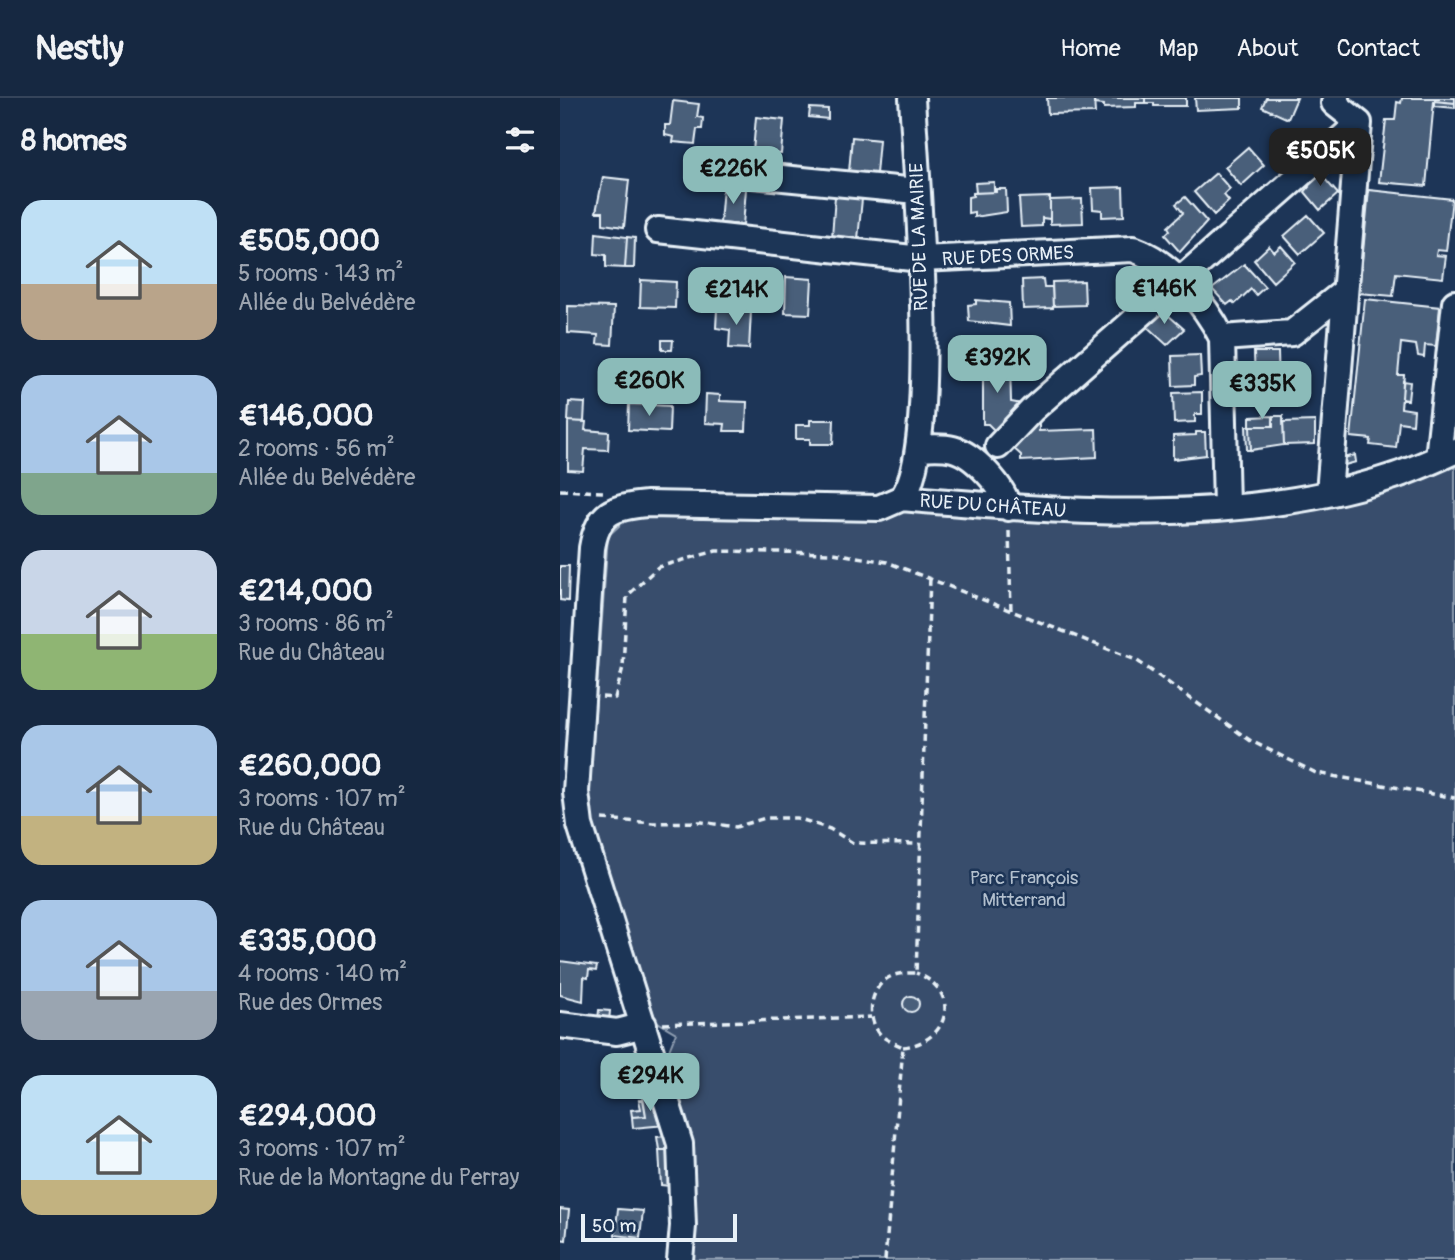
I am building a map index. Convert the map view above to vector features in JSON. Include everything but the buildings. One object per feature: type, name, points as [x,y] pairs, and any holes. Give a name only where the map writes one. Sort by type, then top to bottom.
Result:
[{"type":"street","name":"RUE DE LA MAIRIE","points":[[902,498],[914,477],[919,448],[921,260],[912,98]]},
{"type":"street","points":[[1336,98],[1334,103],[1359,123]]},
{"type":"street","points":[[998,446],[1032,411],[1359,123]]},
{"type":"street","points":[[1329,493],[1359,123]]},
{"type":"street","points":[[721,172],[917,191]]},
{"type":"street","name":"RUE DES ORMES","points":[[658,230],[921,260],[1133,249],[1152,255],[1180,283],[1215,324],[1222,338]]},
{"type":"street","points":[[1226,507],[1222,338],[1292,333],[1345,291]]},
{"type":"street","points":[[1447,455],[1455,303]]},
{"type":"street","points":[[919,448],[952,448],[961,452],[1000,486],[1008,508]]},
{"type":"street","name":"RUE DU CHÂTEAU","points":[[622,506],[879,508],[902,498],[1008,508],[1096,511],[1226,507],[1275,503],[1329,493],[1391,477],[1447,455]]},
{"type":"street","points":[[622,506],[602,517],[595,530],[583,696],[570,727],[570,818],[644,1026],[680,1144],[683,1226],[680,1260]]},
{"type":"street","points":[[560,1025],[617,1032],[644,1026]]},
{"type":"path","points":[[560,490],[601,490],[622,506]]},
{"type":"path","points":[[1008,508],[1011,613]]},
{"type":"path","points":[[583,696],[615,698],[623,667],[627,596],[658,567],[716,551],[766,549],[833,553],[887,562],[1136,660],[1251,741],[1316,773],[1455,798]]},
{"type":"path","points":[[916,973],[930,578]]},
{"type":"path","points":[[570,818],[653,823],[702,822],[736,827],[765,818],[797,818],[830,829],[853,843],[919,844]]},
{"type":"path","points":[[916,973],[937,986],[944,999],[945,1016],[933,1037],[920,1045],[903,1047],[882,1036],[871,1017],[873,997],[883,981],[898,974],[916,973]]},
{"type":"path","points":[[644,1026],[871,1017]]},
{"type":"path","points":[[885,1260],[903,1047]]},
{"type":"green space","name":"Parc François Mitterrand","points":[[1455,458],[1455,1260],[694,1260],[694,1150],[666,1058],[676,1033],[656,1021],[593,831],[589,798],[608,536],[631,515],[901,505],[1226,513]]}]
